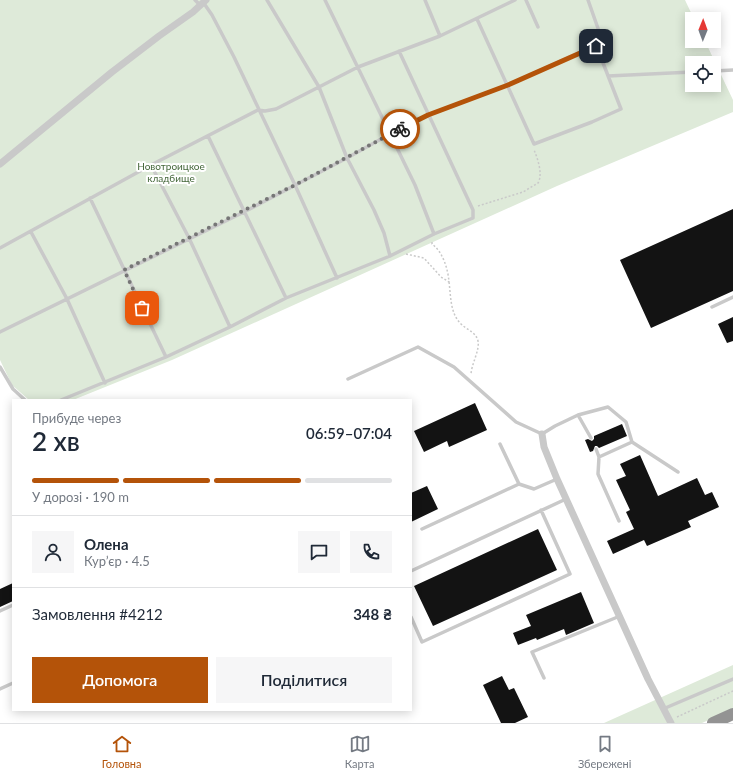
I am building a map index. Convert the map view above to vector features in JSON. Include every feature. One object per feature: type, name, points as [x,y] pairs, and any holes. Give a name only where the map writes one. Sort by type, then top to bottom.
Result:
[{"type":"highway","points":[[713,723],[733,714]]},
{"type":"street","points":[[0,164],[112,72],[193,12],[201,2]]},
{"type":"street","points":[[542,434],[544,447],[557,479],[670,722]]},
{"type":"lane","points":[[267,0],[319,87],[347,158],[381,227],[390,256]]},
{"type":"lane","points":[[325,0],[415,185],[434,234]]},
{"type":"lane","points":[[425,0],[440,36]]},
{"type":"lane","points":[[0,248],[151,165],[258,110],[265,111],[276,109],[358,67],[440,36],[515,0]]},
{"type":"lane","points":[[526,0],[538,27]]},
{"type":"lane","points":[[477,18],[534,144],[592,122],[621,108],[596,46],[600,34],[588,0]]},
{"type":"lane","points":[[201,2],[212,15],[234,57],[295,185],[337,278]]},
{"type":"lane","points":[[0,332],[244,212],[428,115],[508,85],[596,46]]},
{"type":"lane","points":[[64,399],[166,357],[230,327],[286,298],[390,256],[434,234],[473,218],[472,208],[399,51]]},
{"type":"lane","points":[[721,71],[733,70]]},
{"type":"lane","points":[[608,76],[685,72]]},
{"type":"lane","points":[[208,136],[286,298]]},
{"type":"lane","points":[[151,165],[189,238],[230,327]]},
{"type":"lane","points":[[90,198],[166,357]]},
{"type":"lane","points":[[31,232],[67,299],[105,383]]},
{"type":"lane","points":[[712,307],[733,297]]},
{"type":"lane","points":[[348,379],[418,347],[454,367],[516,422],[542,434],[578,415],[608,407],[626,422],[632,442],[678,472]]},
{"type":"lane","points":[[0,367],[13,389],[24,399]]},
{"type":"lane","points":[[578,415],[591,438]]},
{"type":"lane","points":[[600,457],[632,442]]},
{"type":"lane","points":[[500,444],[519,484]]},
{"type":"lane","points":[[596,449],[600,457],[598,474],[619,521]]},
{"type":"lane","points":[[422,529],[519,484],[534,489],[557,479]]},
{"type":"lane","points":[[412,571],[566,499]]},
{"type":"lane","points":[[412,619],[422,642],[570,574],[541,510]]},
{"type":"lane","points":[[0,611],[12,605]]},
{"type":"lane","points":[[544,678],[532,652],[620,615]]},
{"type":"lane","points":[[664,710],[733,679]]},
{"type":"lane","points":[[0,689],[12,683]]},
{"type":"path","points":[[472,208],[523,192],[540,181],[540,164],[532,146],[534,144]]},
{"type":"path","points":[[434,234],[432,244],[438,248],[446,268],[451,305],[455,315],[461,324],[476,334],[479,344],[471,368],[470,380]]},
{"type":"path","points":[[399,252],[424,258],[441,277],[449,282]]},
{"type":"path","points":[[670,722],[733,691]]},
{"type":"green space","name":"Новотроицкое кладбище","points":[[0,0],[685,0],[691,12],[685,12],[685,48],[708,48],[712,56],[685,56],[685,92],[721,92],[721,75],[733,100],[733,112],[557,186],[172,360],[75,399],[28,399],[12,385],[0,360]]},
{"type":"green space","points":[[733,665],[733,709],[702,723],[604,723]]},
{"type":"building","points":[[733,209],[733,291],[651,328],[620,260]]},
{"type":"building","points":[[733,317],[733,341],[727,343],[718,324]]},
{"type":"building","points":[[475,403],[487,430],[449,447],[447,441],[424,452],[414,431]]},
{"type":"building","points":[[622,424],[627,436],[599,448],[595,446],[593,451],[590,452],[585,440],[588,439],[592,441],[594,436]]},
{"type":"building","points":[[640,455],[658,496],[697,478],[705,495],[712,492],[719,507],[688,521],[691,527],[647,546],[644,540],[613,554],[607,541],[634,529],[626,512],[630,510],[616,480],[626,476],[620,464]]},
{"type":"building","points":[[427,486],[438,509],[412,522],[412,493]]},
{"type":"building","points":[[538,529],[557,570],[433,626],[414,586]]},
{"type":"building","points":[[12,583],[12,601],[0,607],[0,589]]},
{"type":"building","points":[[581,592],[594,623],[566,635],[564,629],[537,640],[536,638],[518,645],[513,633],[531,626],[526,615]]},
{"type":"building","points":[[502,676],[509,690],[514,688],[528,717],[515,723],[501,723],[483,685]]},
{"type":"way so far","points":[[142,308],[124,270],[295,185],[400,129]]},
{"type":"route","points":[[400,129],[428,115],[508,85],[596,46]]}]
